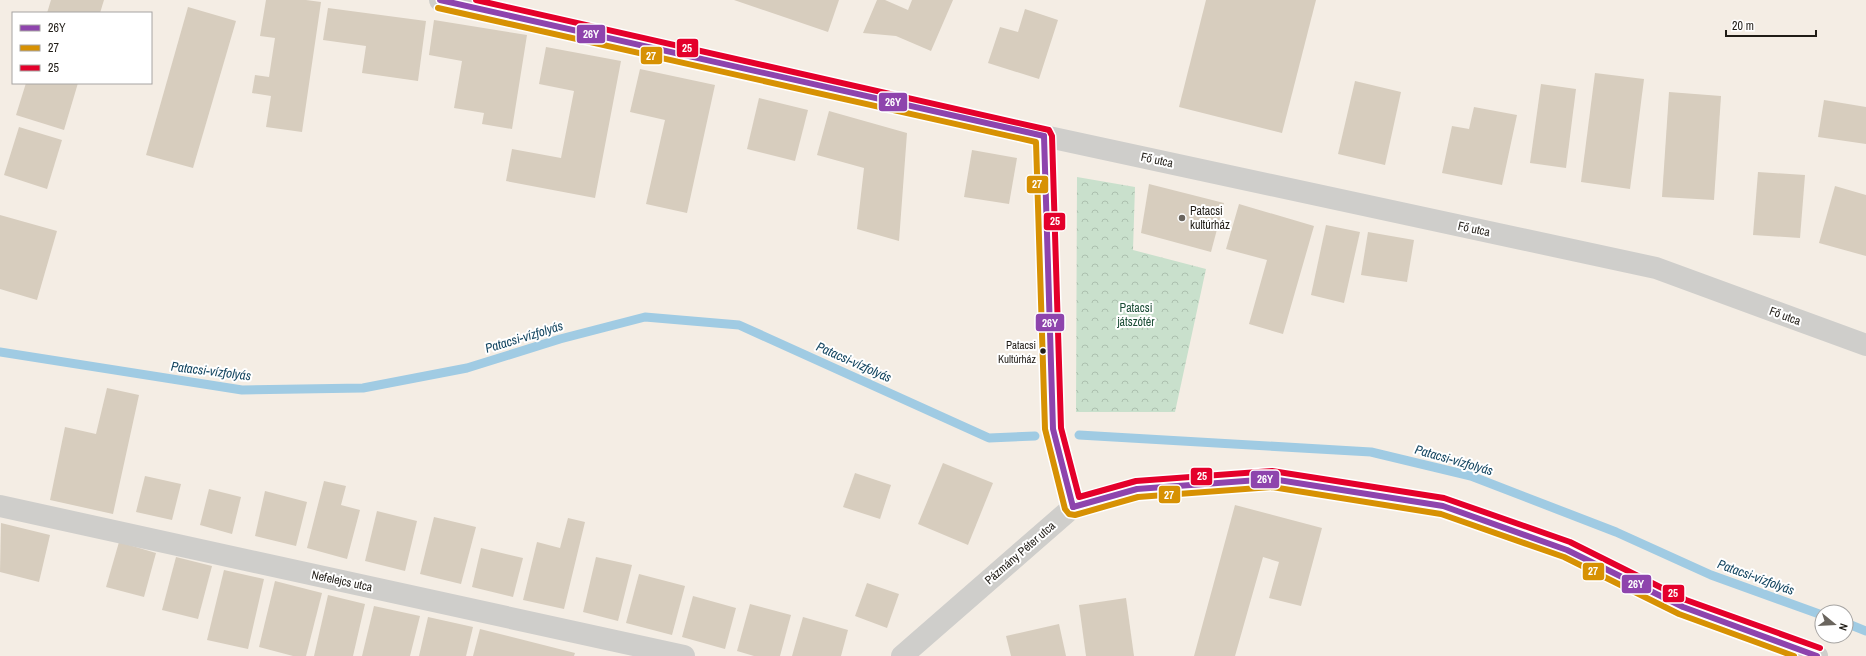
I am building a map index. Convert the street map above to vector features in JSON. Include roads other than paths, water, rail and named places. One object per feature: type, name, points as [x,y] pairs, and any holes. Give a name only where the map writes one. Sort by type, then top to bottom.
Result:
[{"type":"street","name":"Fő utca","points":[[440,0],[1044,136],[1656,268],[1866,345]]},
{"type":"street","points":[[1044,136],[1053,428],[1073,507],[1137,489],[1272,479],[1443,506],[1567,550],[1683,606],[1817,656]]},
{"type":"street","points":[[1822,330],[1866,331]]},
{"type":"street","name":"Nefelejcs utca","points":[[0,506],[684,656]]},
{"type":"street","name":"Pázmány Péter utca","points":[[902,656],[1073,507]]},
{"type":"waterway","name":"Patacsi-vízfolyás","points":[[0,352],[242,390],[363,388],[467,368],[560,339],[645,317],[739,325],[989,438],[1035,436]]},
{"type":"waterway","name":"Patacsi-vízfolyás","points":[[1079,435],[1371,452],[1471,476],[1616,532],[1711,575],[1814,612]]},
{"type":"waterway","name":"Patacsi-vízfolyás","points":[[1854,626],[1866,631]]},
{"type":"place","name":"Patacsi kultúrház","points":[[1182,218]]},
{"type":"place","name":"Patacsi Kultúrház","points":[[1043,351]]},
{"type":"park label","name":"Patacsi játszótér","points":[[1136,315]]}]
